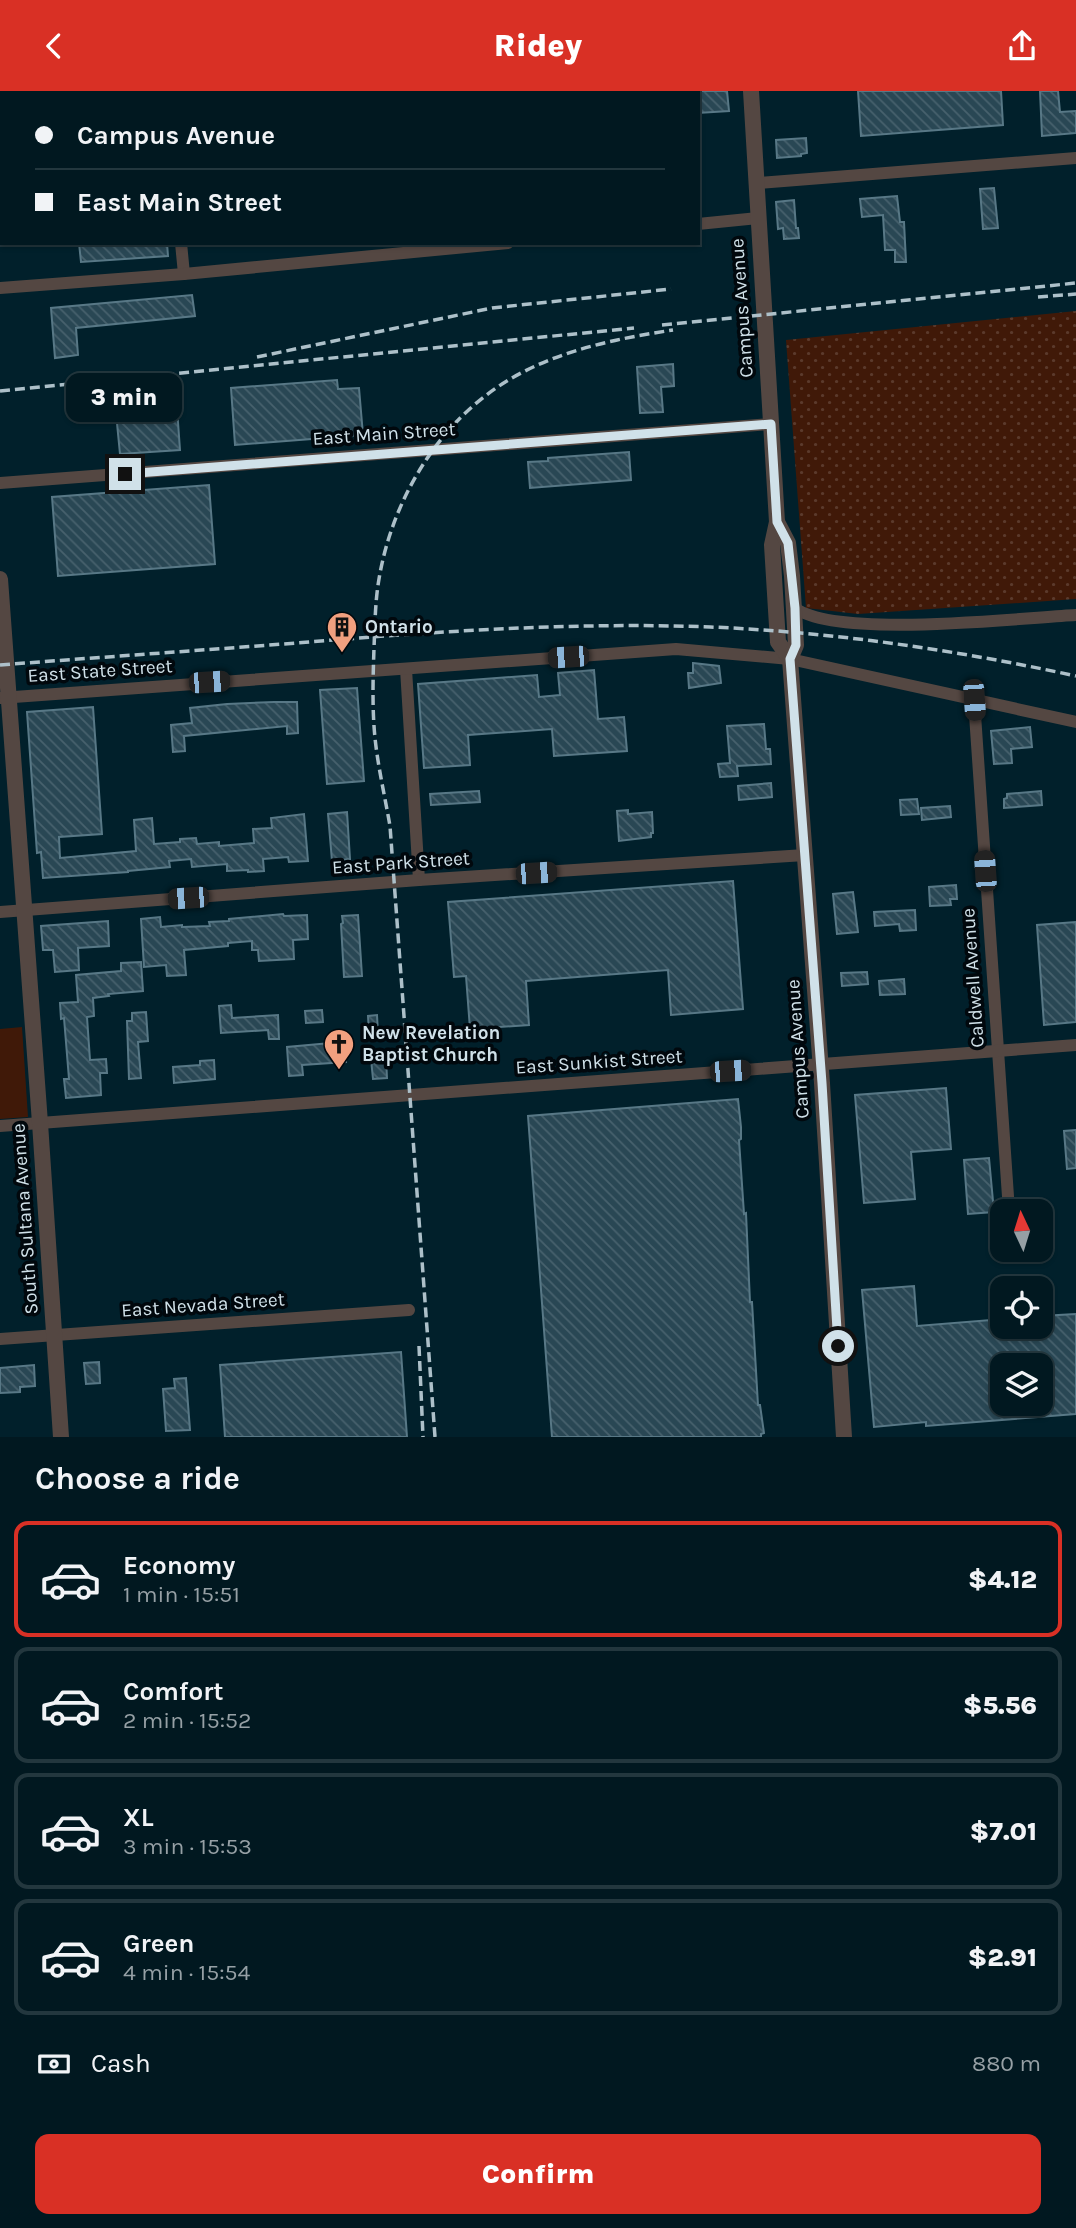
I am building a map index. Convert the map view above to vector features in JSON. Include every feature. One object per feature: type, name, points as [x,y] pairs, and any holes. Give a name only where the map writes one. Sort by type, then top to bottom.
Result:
[{"type":"street","name":"Campus Avenue","points":[[751,91],[777,522],[772,545],[778,642],[790,659]]},
{"type":"street","points":[[758,183],[1076,158]]},
{"type":"street","points":[[700,224],[758,218]]},
{"type":"street","points":[[181,245],[184,274]]},
{"type":"street","points":[[0,288],[184,274],[457,246]]},
{"type":"street","name":"East Main Street","points":[[0,483],[771,424]]},
{"type":"street","name":"Campus Avenue","points":[[777,522],[788,543],[795,608],[796,645],[790,659],[844,1437]]},
{"type":"street","name":"South Sultana Avenue","points":[[0,579],[5,698],[24,910],[61,1437]]},
{"type":"street","points":[[795,608],[803,614],[849,623],[912,625],[1076,615]]},
{"type":"street","name":"East State Street","points":[[5,698],[676,649],[790,659],[1076,722]]},
{"type":"street","points":[[405,669],[419,880]]},
{"type":"street","name":"Caldwell Avenue","points":[[974,700],[1008,1199]]},
{"type":"street","name":"East Park Street","points":[[0,912],[419,880],[805,855]]},
{"type":"street","name":"East Sunkist Street","points":[[0,1126],[1076,1045]]},
{"type":"street","name":"East Nevada Street","points":[[0,1339],[409,1310]]},
{"type":"shaded area","points":[[1076,311],[1076,599],[858,614],[806,608],[786,340]]},
{"type":"shaded area","points":[[22,1027],[28,1117],[0,1119],[0,1029]]},
{"type":"building","points":[[700,91],[727,91],[729,111],[700,113]]},
{"type":"building","points":[[858,91],[1001,91],[1003,125],[861,136]]},
{"type":"building","points":[[1040,91],[1058,91],[1060,112],[1076,111],[1076,133],[1042,136]]},
{"type":"building","points":[[806,138],[807,153],[777,158],[776,140]]},
{"type":"building","points":[[994,188],[998,228],[983,229],[980,189]]},
{"type":"building","points":[[897,196],[900,222],[904,222],[906,262],[895,262],[895,250],[885,250],[883,215],[862,217],[860,199]]},
{"type":"building","points":[[794,200],[799,238],[784,239],[783,228],[778,229],[776,202]]},
{"type":"building","points":[[79,245],[167,245],[168,256],[81,262]]},
{"type":"building","points":[[192,295],[195,316],[76,328],[78,355],[55,358],[51,308]]},
{"type":"building","points":[[673,364],[674,386],[661,387],[663,412],[640,413],[637,367]]},
{"type":"building","points":[[337,380],[338,389],[359,388],[363,435],[235,445],[231,388]]},
{"type":"building","points":[[177,408],[180,450],[120,454],[116,413]]},
{"type":"building","points":[[629,452],[631,480],[530,488],[528,462]]},
{"type":"building","points":[[209,485],[215,564],[58,576],[52,497]]},
{"type":"building","points":[[693,663],[719,666],[721,683],[689,688],[688,673],[693,673]]},
{"type":"building","points":[[594,670],[598,719],[624,717],[627,751],[554,756],[552,729],[468,735],[470,765],[424,768],[418,684],[537,675],[539,697],[560,695],[558,673]]},
{"type":"building","points":[[357,688],[364,781],[327,784],[320,690]]},
{"type":"building","points":[[297,702],[298,733],[287,734],[287,726],[184,736],[185,751],[173,752],[171,725],[192,723],[190,708]]},
{"type":"building","points":[[93,707],[102,834],[59,837],[60,858],[136,851],[134,820],[152,818],[154,844],[196,838],[197,844],[219,842],[219,846],[254,843],[253,829],[272,828],[271,818],[304,814],[308,861],[289,862],[288,857],[263,859],[264,871],[248,872],[227,871],[227,864],[192,867],[191,859],[169,861],[170,867],[43,878],[41,852],[37,853],[27,712]]},
{"type":"building","points":[[764,724],[766,749],[770,749],[771,764],[737,766],[738,776],[720,777],[718,764],[730,763],[727,726]]},
{"type":"building","points":[[1030,727],[1032,747],[1011,749],[1012,763],[994,764],[991,731]]},
{"type":"building","points":[[771,783],[772,797],[739,800],[738,786]]},
{"type":"building","points":[[479,791],[480,802],[431,805],[430,794]]},
{"type":"building","points":[[1041,791],[1042,805],[1004,808],[1007,794]]},
{"type":"building","points":[[917,799],[919,814],[901,815],[900,800]]},
{"type":"building","points":[[950,806],[951,817],[922,820],[921,808]]},
{"type":"building","points":[[628,810],[628,814],[652,812],[651,837],[619,841],[617,811]]},
{"type":"building","points":[[347,812],[350,859],[332,861],[328,814]]},
{"type":"building","points":[[733,881],[743,1009],[671,1015],[668,970],[526,981],[529,1025],[470,1029],[466,976],[454,977],[448,902]]},
{"type":"building","points":[[956,885],[957,899],[950,899],[951,905],[930,906],[929,887]]},
{"type":"building","points":[[853,892],[858,932],[837,934],[833,894]]},
{"type":"building","points":[[915,910],[916,930],[900,931],[899,924],[875,926],[874,912]]},
{"type":"building","points":[[283,914],[307,915],[308,939],[293,940],[294,959],[259,961],[258,950],[252,950],[252,941],[184,950],[186,975],[167,976],[166,965],[144,967],[141,919],[160,917],[161,927],[182,927],[210,926],[209,922]]},
{"type":"building","points":[[358,915],[362,976],[344,977],[342,916]]},
{"type":"building","points":[[108,921],[109,946],[78,948],[79,970],[55,972],[53,950],[43,950],[41,926]]},
{"type":"building","points":[[1076,922],[1076,1022],[1044,1025],[1037,925]]},
{"type":"building","points":[[141,962],[143,991],[93,998],[94,1016],[87,1017],[90,1060],[106,1059],[107,1073],[100,1073],[101,1095],[66,1098],[64,1079],[69,1079],[64,1018],[61,1019],[60,1003],[78,1002],[76,975],[121,971],[121,963]]},
{"type":"building","points":[[867,972],[868,984],[842,986],[841,973]]},
{"type":"building","points":[[904,979],[905,994],[880,995],[879,981]]},
{"type":"building","points":[[231,1005],[232,1018],[278,1015],[279,1039],[269,1039],[268,1030],[221,1033],[219,1006]]},
{"type":"building","points":[[322,1010],[323,1022],[306,1023],[305,1011]]},
{"type":"building","points":[[146,1012],[148,1041],[138,1042],[141,1078],[129,1079],[127,1021],[132,1021],[132,1013]]},
{"type":"building","points":[[377,1015],[378,1034],[369,1034],[368,1016]]},
{"type":"building","points":[[330,1043],[331,1047],[345,1046],[346,1062],[302,1065],[303,1075],[289,1076],[287,1047]]},
{"type":"building","points":[[386,1058],[387,1078],[373,1079],[371,1059]]},
{"type":"building","points":[[214,1060],[215,1079],[174,1083],[173,1067],[200,1065],[200,1061]]},
{"type":"building","points":[[946,1088],[951,1149],[911,1152],[915,1199],[864,1203],[855,1095]]},
{"type":"building","points":[[738,1099],[758,1405],[764,1433],[761,1437],[552,1437],[528,1116]]},
{"type":"building","points":[[1076,1130],[1076,1168],[1067,1169],[1064,1131]]},
{"type":"building","points":[[989,1158],[993,1199],[990,1199],[990,1212],[968,1214],[964,1160]]},
{"type":"building","points":[[914,1286],[917,1326],[990,1320],[990,1339],[1053,1339],[1053,1315],[1076,1314],[1076,1414],[1053,1416],[1053,1353],[990,1353],[990,1416],[1051,1416],[926,1426],[926,1422],[874,1427],[862,1290]]},
{"type":"building","points":[[401,1352],[407,1437],[225,1437],[220,1365]]},
{"type":"building","points":[[99,1362],[100,1383],[86,1384],[84,1363]]},
{"type":"building","points":[[34,1365],[35,1386],[20,1387],[20,1392],[0,1393],[0,1368]]},
{"type":"building","points":[[186,1378],[190,1430],[166,1431],[163,1389],[175,1388],[174,1379]]},
{"type":"railway","points":[[662,325],[1076,283]]},
{"type":"railway","points":[[257,357],[492,308],[671,289]]},
{"type":"railway","points":[[1038,297],[1076,294]]},
{"type":"railway","points":[[0,391],[634,328]]},
{"type":"railway","points":[[435,1437],[390,826],[374,727],[374,659],[379,579],[396,517],[410,487],[426,459],[468,410],[493,390],[539,364],[615,341],[673,330]]},
{"type":"railway","points":[[0,665],[459,631],[660,626],[756,629],[848,638],[940,650],[1076,676]]},
{"type":"railway","points":[[419,1346],[423,1437]]},
{"type":"place","name":"Ontario","points":[[342,654]]},
{"type":"place","name":"New Revelation Baptist Church","points":[[339,1071]]},
{"type":"route","points":[[125,474],[771,424],[777,522],[788,543],[795,608],[796,645],[790,659],[822,1083],[838,1346]]}]
